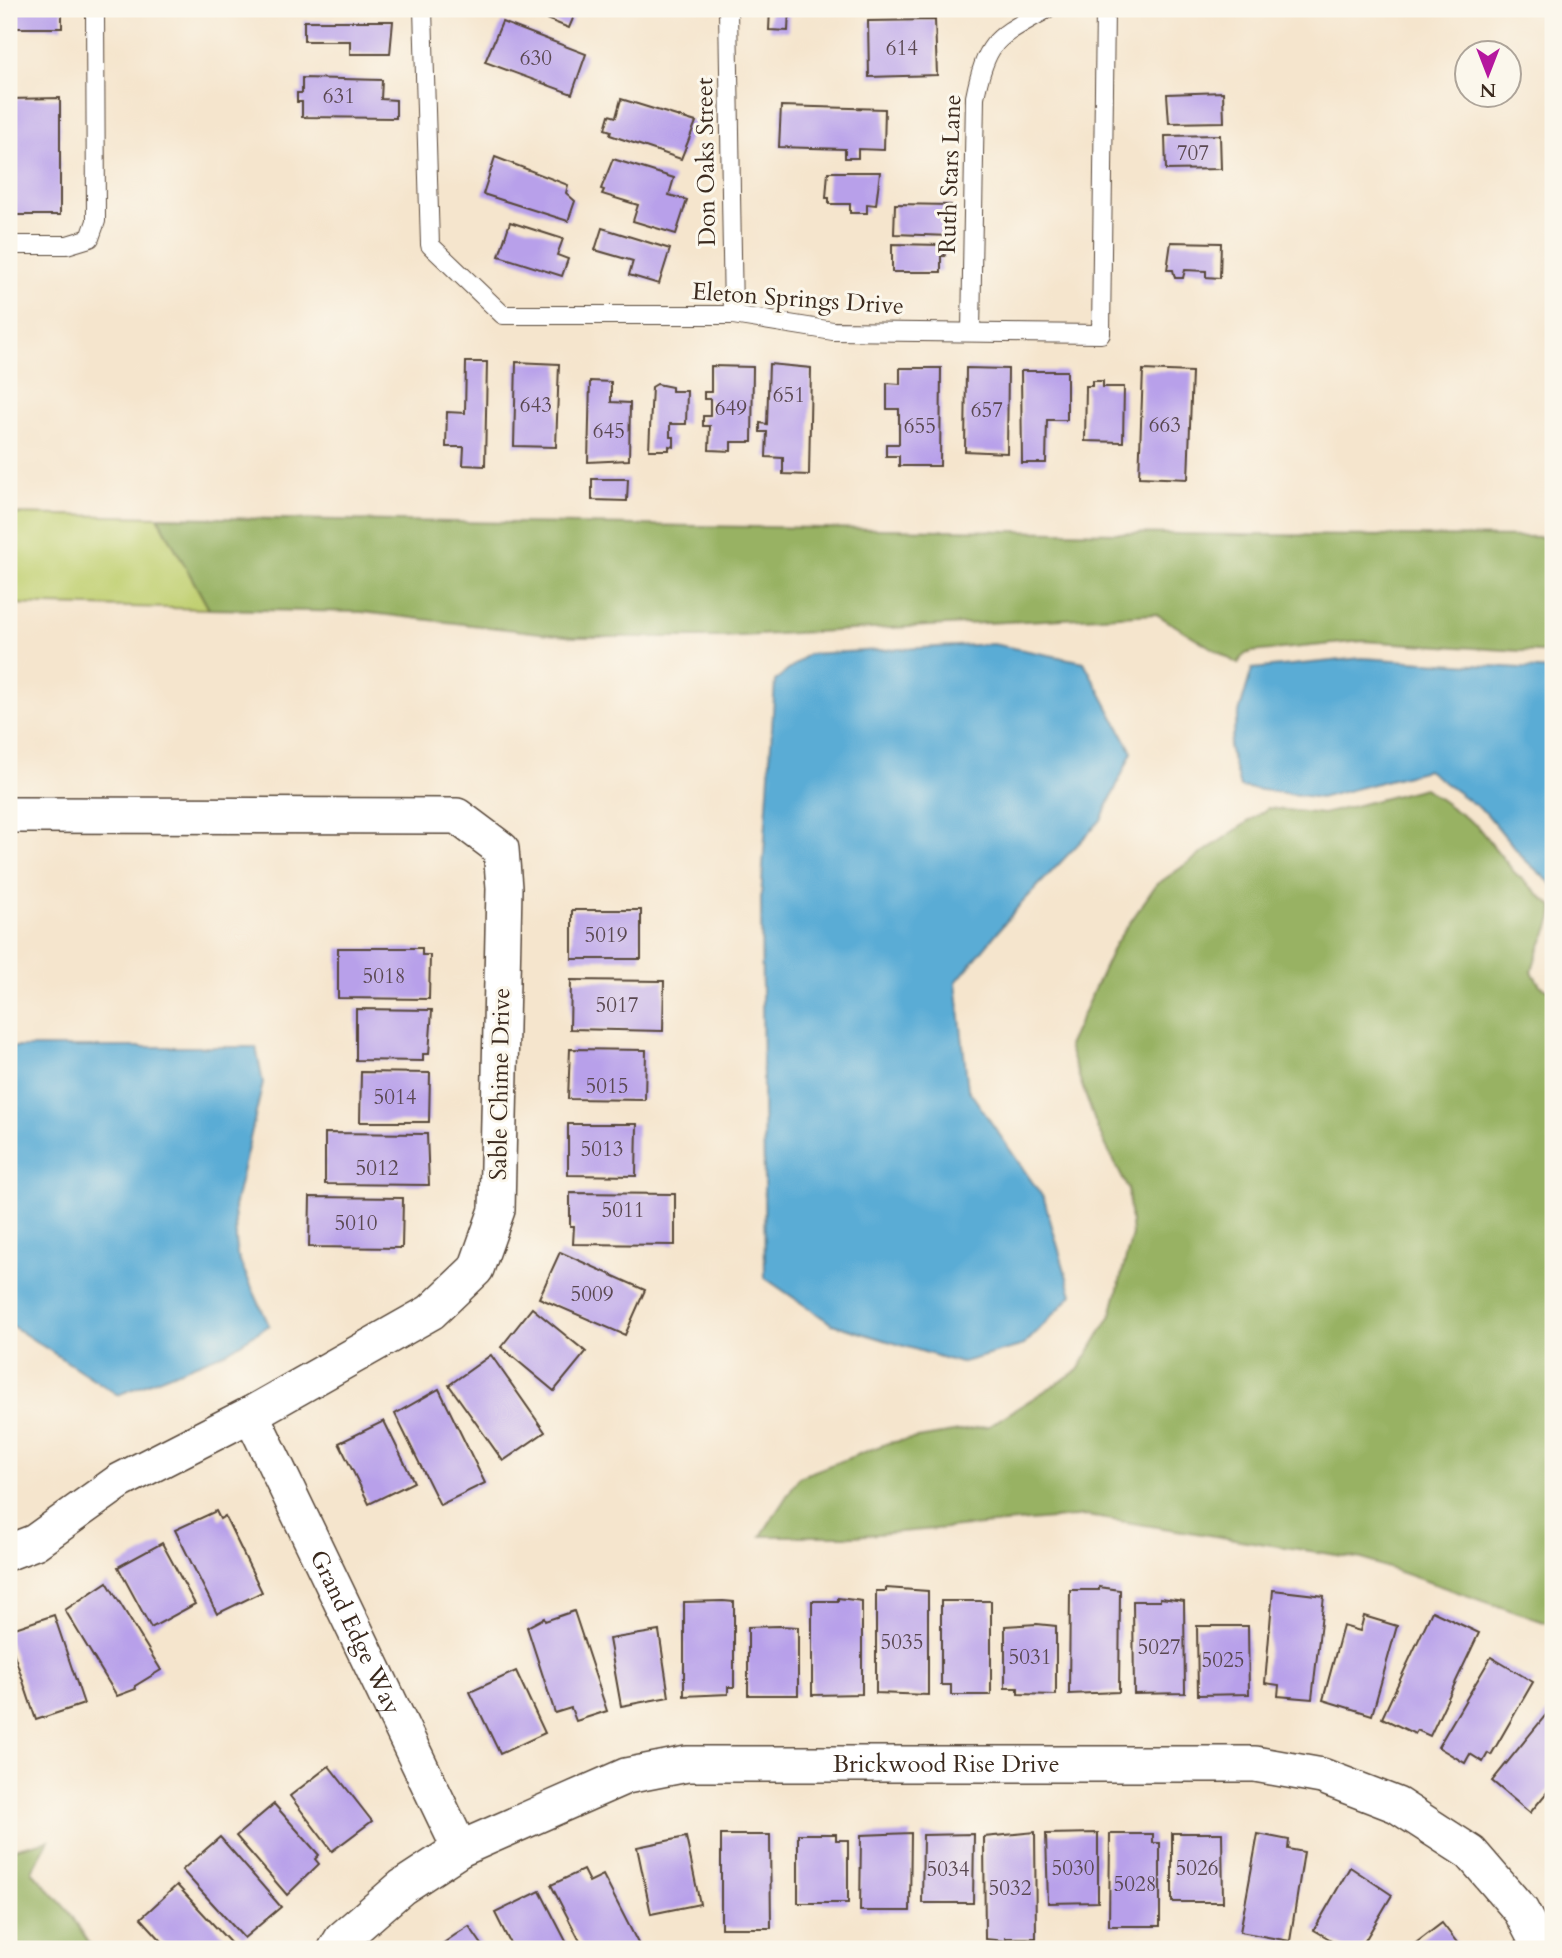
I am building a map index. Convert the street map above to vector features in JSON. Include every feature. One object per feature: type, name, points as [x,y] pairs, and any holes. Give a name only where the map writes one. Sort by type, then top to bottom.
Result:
[{"type":"street","name":"Sable Chime Drive","points":[[9,815],[457,816],[500,849],[504,888],[496,1210],[476,1269],[432,1312],[251,1414],[120,1480],[35,1542],[9,1552]]},
{"type":"street","name":"Grand Edge Way","points":[[251,1414],[460,1849]]},
{"type":"street","name":"Brickwood Rise Drive","points":[[336,1949],[342,1939],[402,1887],[460,1849],[626,1776],[687,1764],[1255,1764],[1322,1776],[1397,1805],[1471,1853],[1521,1910],[1541,1949]]},
{"type":"lane","points":[[9,245],[67,245],[90,238],[96,221],[95,9]]},
{"type":"lane","name":"Eleton Springs Drive","points":[[423,9],[430,245],[503,315],[733,315],[833,331],[1101,334],[1105,9]]},
{"type":"lane","name":"Don Oaks Street","points":[[729,9],[733,315]]},
{"type":"lane","name":"Ruth Stars Lane","points":[[971,332],[975,97],[982,64],[998,37],[1047,9]]},
{"type":"green space","points":[[9,514],[158,517],[209,609],[9,604]]},
{"type":"green space","points":[[158,517],[1241,535],[1553,537],[1553,653],[1363,641],[1251,652],[1243,655],[1238,664],[1156,614],[721,637],[574,637],[362,612],[209,609]]},
{"type":"green space","points":[[1424,788],[1477,826],[1514,872],[1553,907],[1550,924],[1532,972],[1540,985],[1553,993],[1553,1625],[1362,1559],[1087,1516],[854,1536],[761,1536],[799,1477],[888,1443],[989,1426],[1078,1370],[1111,1315],[1132,1235],[1128,1189],[1098,1130],[1068,1046],[1115,944],[1156,885],[1268,808],[1323,814]]},
{"type":"green space","points":[[49,1840],[32,1871],[70,1913],[93,1949],[9,1949],[9,1850]]},
{"type":"water","points":[[993,644],[1084,662],[1132,752],[1101,820],[1018,907],[956,982],[968,1089],[1044,1199],[1072,1295],[1024,1345],[960,1363],[832,1324],[765,1278],[761,899],[775,681],[808,654]]},
{"type":"water","points":[[1362,658],[1553,670],[1553,885],[1524,859],[1486,813],[1427,770],[1320,798],[1240,787],[1229,747],[1252,669]]},
{"type":"water","points":[[9,1047],[256,1047],[263,1083],[234,1207],[237,1255],[269,1325],[226,1352],[118,1395],[9,1324]]},
{"type":"building","points":[[9,9],[62,9],[62,28],[9,28]]},
{"type":"building","points":[[521,9],[577,9],[569,28]]},
{"type":"building","points":[[770,9],[789,9],[788,31],[769,30]]},
{"type":"building","points":[[935,20],[937,75],[869,77],[868,21]]},
{"type":"building","points":[[304,21],[393,21],[390,54],[350,54],[350,41],[304,41]]},
{"type":"building","points":[[502,22],[586,54],[572,94],[485,62]]},
{"type":"building","points":[[302,78],[382,80],[381,99],[396,100],[396,118],[302,117],[302,102],[297,102],[297,93],[302,93]]},
{"type":"building","points":[[1223,92],[1224,122],[1169,123],[1167,94]]},
{"type":"building","points":[[60,98],[60,215],[9,215],[9,99]]},
{"type":"building","points":[[621,99],[696,122],[681,159],[610,135],[611,131],[605,129],[609,115],[616,117]]},
{"type":"building","points":[[781,106],[885,109],[884,150],[858,149],[858,158],[845,158],[845,149],[779,147]]},
{"type":"building","points":[[1220,135],[1221,169],[1166,170],[1165,136]]},
{"type":"building","points":[[495,157],[568,185],[566,193],[575,201],[568,221],[483,194]]},
{"type":"building","points":[[613,159],[674,178],[669,195],[687,200],[676,234],[633,221],[638,205],[602,194],[604,190],[601,189]]},
{"type":"building","points":[[828,172],[880,172],[876,205],[867,204],[867,213],[850,213],[850,204],[829,204],[829,198],[826,198]]},
{"type":"building","points":[[895,204],[951,205],[950,236],[894,234]]},
{"type":"building","points":[[510,222],[563,239],[557,255],[568,259],[562,276],[499,256]]},
{"type":"building","points":[[602,228],[670,249],[659,284],[629,275],[633,261],[595,250]]},
{"type":"building","points":[[1171,242],[1221,243],[1220,278],[1206,277],[1206,271],[1185,270],[1183,278],[1175,278],[1173,270],[1167,270]]},
{"type":"building","points":[[892,244],[942,245],[945,256],[941,256],[941,272],[892,272]]},
{"type":"building","points":[[466,362],[487,362],[485,466],[463,465],[464,447],[446,447],[447,412],[465,413]]},
{"type":"building","points":[[516,362],[559,364],[556,447],[514,446]]},
{"type":"building","points":[[769,364],[811,368],[809,475],[783,474],[783,458],[766,457],[767,432],[760,432],[760,423],[767,424]]},
{"type":"building","points":[[711,366],[753,367],[752,442],[731,442],[731,451],[709,450],[710,426],[703,426],[703,416],[710,416],[710,399],[704,399],[704,392],[711,392]]},
{"type":"building","points":[[900,368],[941,368],[940,466],[899,466],[899,456],[886,456],[886,444],[899,444],[899,409],[887,409],[887,383],[900,384]]},
{"type":"building","points":[[966,368],[1008,369],[1007,453],[965,451]]},
{"type":"building","points":[[1143,370],[1192,372],[1188,479],[1139,477]]},
{"type":"building","points":[[1021,371],[1067,371],[1067,420],[1047,420],[1046,463],[1022,463]]},
{"type":"building","points":[[590,381],[611,382],[611,402],[630,403],[629,460],[588,462]]},
{"type":"building","points":[[1092,381],[1103,381],[1103,387],[1124,387],[1123,442],[1085,441],[1086,386],[1092,386]]},
{"type":"building","points":[[657,384],[672,387],[672,391],[687,391],[686,424],[670,424],[670,437],[674,437],[674,447],[669,446],[669,450],[649,450],[652,387]]},
{"type":"building","points":[[592,479],[628,479],[627,501],[592,500]]},
{"type":"building","points":[[572,910],[641,910],[641,959],[572,959]]},
{"type":"building","points":[[338,948],[422,948],[422,955],[430,955],[429,999],[338,998]]},
{"type":"building","points":[[571,980],[664,981],[663,1031],[570,1029]]},
{"type":"building","points":[[356,1009],[432,1010],[429,1054],[423,1054],[423,1061],[356,1060]]},
{"type":"building","points":[[570,1049],[646,1050],[645,1100],[568,1099]]},
{"type":"building","points":[[361,1072],[430,1073],[429,1122],[360,1122]]},
{"type":"building","points":[[568,1124],[637,1124],[636,1176],[568,1175]]},
{"type":"building","points":[[325,1133],[427,1134],[429,1185],[325,1184]]},
{"type":"building","points":[[570,1193],[675,1194],[675,1245],[573,1244]]},
{"type":"building","points":[[310,1197],[403,1198],[402,1248],[309,1247]]},
{"type":"building","points":[[560,1252],[645,1290],[625,1335],[539,1298]]},
{"type":"building","points":[[532,1308],[586,1352],[554,1391],[501,1347]]},
{"type":"building","points":[[491,1355],[545,1432],[503,1461],[449,1385]]},
{"type":"building","points":[[439,1389],[485,1483],[440,1505],[395,1414]]},
{"type":"building","points":[[384,1421],[414,1482],[369,1504],[339,1443]]},
{"type":"building","points":[[216,1511],[220,1519],[225,1516],[262,1592],[217,1614],[175,1530]]},
{"type":"building","points":[[162,1543],[195,1604],[151,1628],[118,1567]]},
{"type":"building","points":[[107,1582],[161,1670],[135,1686],[136,1689],[117,1696],[65,1610]]},
{"type":"building","points":[[1099,1587],[1120,1590],[1119,1692],[1069,1694],[1070,1590],[1099,1590]]},
{"type":"building","points":[[886,1588],[928,1591],[928,1695],[876,1693],[876,1591],[886,1591]]},
{"type":"building","points":[[1273,1590],[1324,1596],[1312,1699],[1278,1696],[1279,1685],[1265,1683]]},
{"type":"building","points":[[838,1598],[862,1601],[862,1694],[812,1695],[812,1601],[838,1601]]},
{"type":"building","points":[[1160,1598],[1184,1601],[1185,1693],[1134,1694],[1133,1601],[1160,1601]]},
{"type":"building","points":[[941,1601],[991,1601],[991,1695],[951,1695],[951,1685],[941,1685]]},
{"type":"building","points":[[684,1602],[734,1602],[734,1687],[728,1687],[728,1694],[684,1696]]},
{"type":"building","points":[[574,1611],[607,1711],[576,1721],[571,1708],[555,1713],[527,1627],[544,1618],[545,1621]]},
{"type":"building","points":[[1432,1611],[1479,1633],[1430,1736],[1417,1730],[1415,1734],[1382,1718]]},
{"type":"building","points":[[54,1615],[84,1704],[36,1720],[9,1639],[9,1630]]},
{"type":"building","points":[[1364,1616],[1397,1626],[1372,1715],[1323,1700],[1343,1626],[1360,1631]]},
{"type":"building","points":[[1005,1626],[1056,1626],[1056,1695],[1018,1694],[1018,1688],[1005,1688]]},
{"type":"building","points":[[1197,1626],[1248,1626],[1249,1694],[1198,1695]]},
{"type":"building","points":[[748,1627],[798,1627],[798,1695],[748,1695]]},
{"type":"building","points":[[659,1631],[669,1697],[621,1706],[609,1639]]},
{"type":"building","points":[[1491,1657],[1533,1682],[1491,1755],[1488,1753],[1483,1762],[1470,1754],[1465,1763],[1438,1747]]},
{"type":"building","points":[[516,1671],[545,1733],[500,1754],[470,1692]]},
{"type":"building","points":[[1553,1706],[1553,1785],[1530,1813],[1492,1781]]},
{"type":"building","points":[[329,1766],[372,1821],[332,1851],[290,1796]]},
{"type":"building","points":[[274,1804],[319,1855],[315,1859],[319,1864],[287,1895],[236,1836]]},
{"type":"building","points":[[1035,1832],[1036,1938],[1006,1938],[1006,1941],[985,1939],[984,1837]]},
{"type":"building","points":[[911,1833],[910,1911],[860,1911],[861,1835]]},
{"type":"building","points":[[1098,1833],[1098,1902],[1048,1903],[1046,1834]]},
{"type":"building","points":[[1172,1833],[1222,1833],[1223,1902],[1172,1902]]},
{"type":"building","points":[[798,1834],[836,1834],[836,1840],[848,1840],[848,1903],[798,1903]]},
{"type":"building","points":[[974,1834],[973,1903],[922,1903],[923,1835]]},
{"type":"building","points":[[1110,1834],[1153,1834],[1153,1843],[1160,1843],[1160,1926],[1109,1926]]},
{"type":"building","points":[[1258,1834],[1289,1840],[1288,1849],[1304,1852],[1290,1941],[1240,1932]]},
{"type":"building","points":[[721,1835],[770,1835],[771,1928],[721,1928]]},
{"type":"building","points":[[220,1837],[281,1907],[244,1938],[182,1870]]},
{"type":"building","points":[[686,1837],[700,1904],[651,1914],[637,1847]]},
{"type":"building","points":[[1350,1867],[1392,1895],[1360,1949],[1347,1949],[1314,1930]]},
{"type":"building","points":[[583,1870],[589,1882],[603,1875],[641,1949],[584,1949],[551,1885]]},
{"type":"building","points":[[177,1885],[236,1949],[169,1949],[141,1918]]},
{"type":"building","points":[[540,1891],[570,1949],[513,1949],[495,1913]]},
{"type":"building","points":[[1442,1923],[1462,1949],[1408,1949]]},
{"type":"building","points":[[469,1926],[485,1949],[435,1949],[455,1935]]}]
